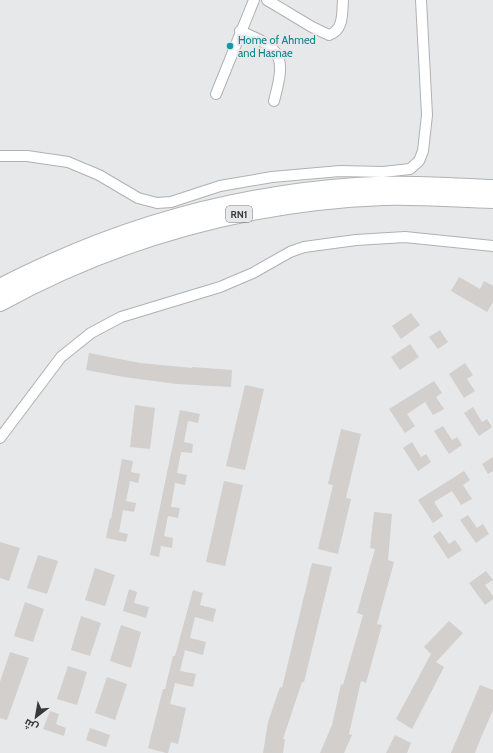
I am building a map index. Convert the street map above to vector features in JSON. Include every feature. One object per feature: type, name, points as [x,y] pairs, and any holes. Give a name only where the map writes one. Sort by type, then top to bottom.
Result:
[{"type":"highway","name":"RN1","points":[[0,287],[80,250],[128,232],[168,219],[258,198],[298,191],[358,186],[422,185],[493,188]]},
{"type":"highway","name":"RN1","points":[[0,303],[84,262],[138,241],[232,216],[329,201],[385,197],[493,200]]},
{"type":"street","points":[[216,94],[240,31],[254,0]]},
{"type":"street","points":[[267,0],[312,27],[329,35],[334,33],[340,26],[343,0]]},
{"type":"street","points":[[0,156],[27,156],[68,162],[99,175],[142,200],[157,203],[171,202],[220,186],[272,177],[340,171],[383,172],[410,170],[419,161],[423,151],[427,115],[421,0]]},
{"type":"street","points":[[240,31],[266,42],[276,52],[280,71],[274,101]]},
{"type":"street","points":[[0,438],[62,358],[91,333],[121,317],[220,288],[253,273],[290,252],[304,247],[356,240],[405,237],[493,246]]},
{"type":"building","points":[[459,277],[480,289],[484,281],[493,286],[493,302],[487,312],[451,291]]},
{"type":"building","points":[[411,313],[420,325],[401,339],[392,326]]},
{"type":"building","points":[[440,330],[448,342],[438,349],[429,337]]},
{"type":"building","points":[[410,344],[419,357],[400,370],[391,357]]},
{"type":"building","points":[[89,353],[140,363],[232,370],[231,387],[177,384],[86,370]]},
{"type":"building","points":[[465,363],[473,375],[467,379],[475,391],[464,398],[449,374]]},
{"type":"building","points":[[434,381],[442,393],[436,397],[444,409],[433,415],[425,402],[407,414],[415,426],[405,433],[389,409]]},
{"type":"building","points":[[245,385],[264,389],[245,470],[226,466]]},
{"type":"building","points":[[135,405],[155,408],[150,449],[130,447]]},
{"type":"building","points":[[473,407],[482,422],[487,419],[492,427],[479,436],[464,413]]},
{"type":"building","points":[[180,410],[200,414],[198,423],[188,421],[184,442],[193,444],[192,453],[181,452],[177,473],[187,475],[185,485],[175,483],[171,507],[180,508],[178,518],[168,516],[164,536],[173,538],[172,548],[161,546],[159,557],[150,555]]},
{"type":"building","points":[[443,426],[452,440],[457,437],[462,445],[449,454],[434,431]]},
{"type":"building","points":[[341,429],[361,434],[346,498],[351,499],[338,554],[318,549],[333,485],[328,484]]},
{"type":"building","points":[[412,442],[421,457],[426,454],[431,462],[418,471],[403,448]]},
{"type":"building","points":[[493,457],[493,471],[488,474],[482,464]]},
{"type":"building","points":[[122,459],[133,461],[131,472],[140,474],[138,483],[130,481],[126,501],[136,503],[134,512],[123,510],[119,532],[128,534],[126,542],[106,538]]},
{"type":"building","points":[[464,471],[470,480],[463,485],[472,499],[461,505],[452,491],[434,502],[443,516],[433,523],[418,500]]},
{"type":"building","points":[[224,481],[243,485],[225,566],[206,562]]},
{"type":"building","points":[[374,512],[392,514],[388,560],[394,562],[377,624],[382,625],[366,683],[361,681],[349,734],[352,735],[344,753],[320,753],[332,725],[341,684],[343,685],[363,615],[357,613],[375,549],[370,548]]},
{"type":"building","points":[[468,515],[477,528],[483,524],[489,534],[476,543],[460,520]]},
{"type":"building","points":[[440,531],[449,544],[455,540],[462,550],[448,559],[433,536]]},
{"type":"building","points":[[0,542],[20,548],[9,581],[0,578]]},
{"type":"building","points":[[38,555],[58,561],[47,594],[27,588]]},
{"type":"building","points":[[312,563],[332,567],[304,682],[302,682],[283,739],[285,739],[283,753],[263,753],[268,722],[280,687],[282,688]]},
{"type":"building","points":[[95,568],[115,575],[105,606],[85,600]]},
{"type":"building","points":[[486,571],[493,580],[485,585],[493,596],[493,599],[485,605],[469,583]]},
{"type":"building","points":[[129,589],[137,592],[134,603],[149,607],[146,618],[123,611]]},
{"type":"building","points":[[193,590],[203,593],[200,605],[216,609],[213,622],[195,617],[190,638],[206,642],[203,655],[185,650],[180,671],[196,674],[193,687],[175,683],[170,704],[186,708],[178,744],[171,742],[168,753],[166,753],[148,748],[163,689],[165,689],[173,656],[175,656]]},
{"type":"building","points":[[25,602],[44,609],[33,642],[14,636]]},
{"type":"building","points":[[81,616],[101,623],[90,656],[71,650]]},
{"type":"building","points":[[449,621],[463,633],[436,662],[444,667],[412,729],[396,719],[431,654],[424,647]]},
{"type":"building","points":[[121,625],[141,632],[131,668],[110,661]]},
{"type":"building","points":[[10,652],[29,658],[7,720],[0,718],[0,682]]},
{"type":"building","points":[[68,666],[87,672],[77,705],[57,699]]},
{"type":"building","points":[[107,677],[127,684],[115,720],[95,713]]},
{"type":"building","points":[[480,685],[493,690],[493,710],[475,753],[451,753]]},
{"type":"building","points":[[50,711],[59,714],[56,724],[66,728],[64,736],[43,729]]},
{"type":"building","points":[[90,728],[110,735],[106,747],[86,740]]},
{"type":"building","points":[[395,735],[411,743],[407,753],[386,753]]},
{"type":"place","name":"Home of Ahmed and Hasnae","points":[[230,46]]}]
